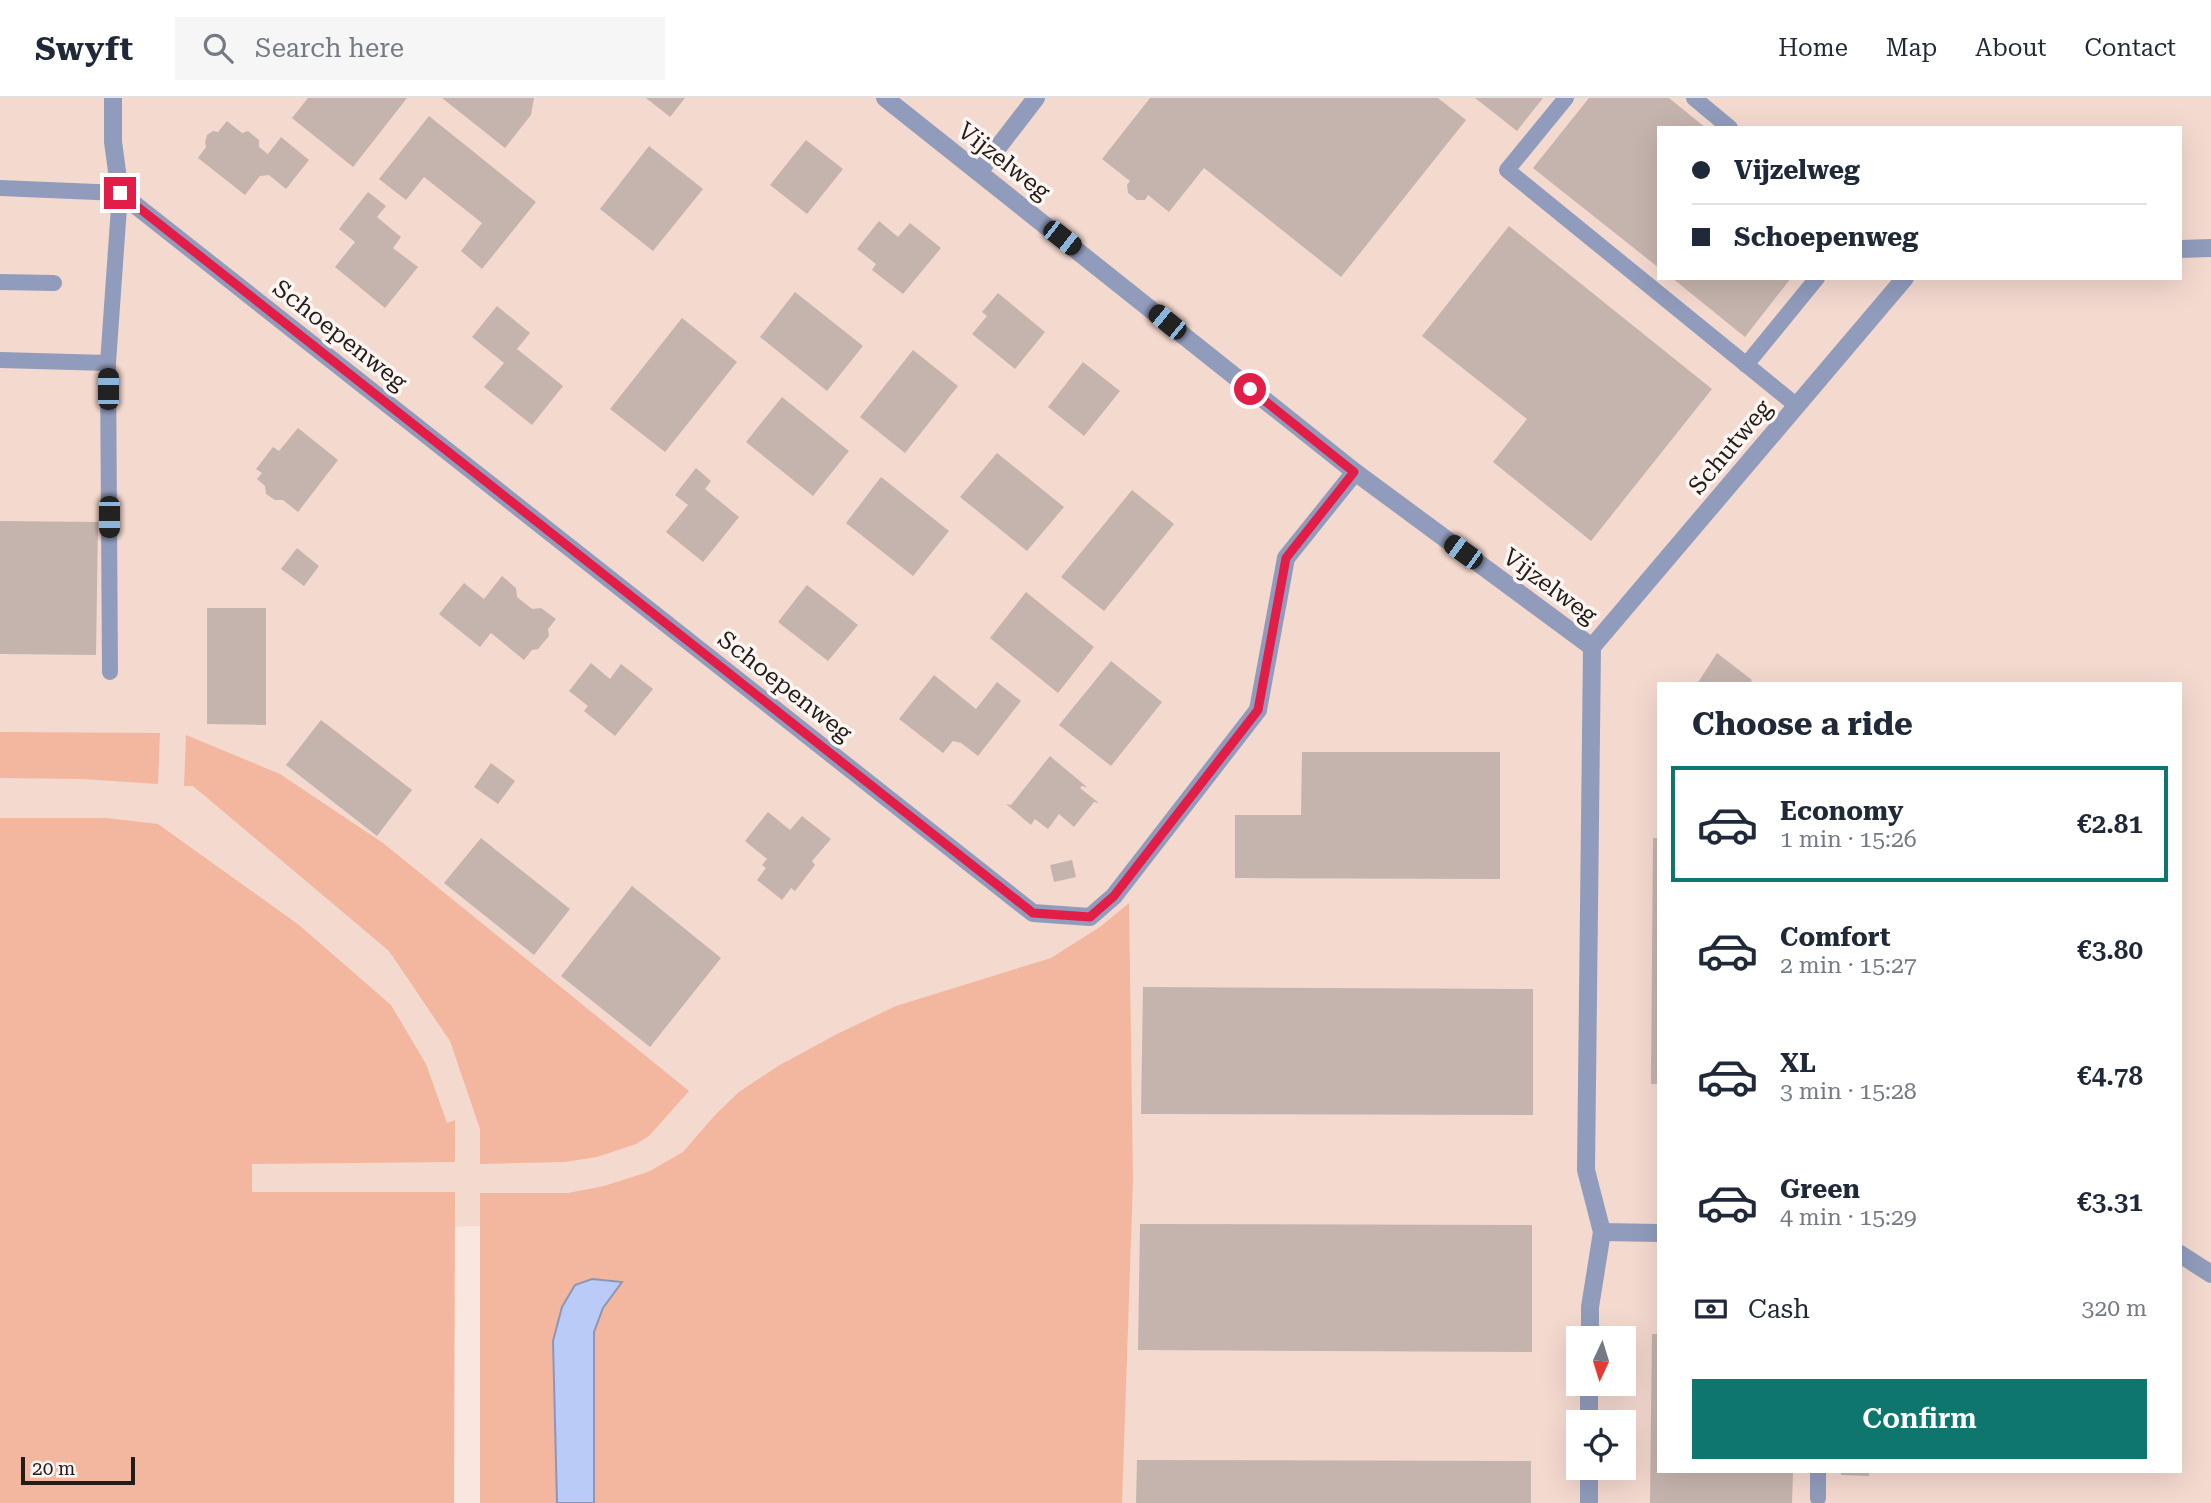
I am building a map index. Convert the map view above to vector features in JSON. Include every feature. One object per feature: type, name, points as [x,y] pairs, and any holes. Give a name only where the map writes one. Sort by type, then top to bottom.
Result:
[{"type":"street","points":[[113,98],[113,142],[120,193]]},
{"type":"street","name":"Vijzelweg","points":[[885,98],[1354,472],[1592,647],[1586,1170],[1602,1232],[1590,1307],[1590,1326]]},
{"type":"street","points":[[979,172],[1036,98]]},
{"type":"street","name":"Schoepenweg","points":[[120,193],[1033,913],[1090,917],[1114,896],[1258,710],[1286,558],[1354,472]]},
{"type":"street","points":[[2182,249],[2211,248]]},
{"type":"street","name":"Schutweg","points":[[1592,647],[1903,280]]},
{"type":"street","points":[[1602,1232],[1657,1233]]},
{"type":"street","points":[[2182,1255],[2211,1275]]},
{"type":"street","points":[[1589,1480],[1589,1503]]},
{"type":"lane","points":[[1566,98],[1507,170],[1797,406]]},
{"type":"lane","points":[[1694,98],[1728,126]]},
{"type":"lane","points":[[0,188],[120,193],[108,363],[110,672]]},
{"type":"lane","points":[[1746,365],[1814,280]]},
{"type":"lane","points":[[0,282],[54,283]]},
{"type":"lane","points":[[0,360],[108,363]]},
{"type":"lane","points":[[1818,1473],[1818,1498]]},
{"type":"shaded area","points":[[0,98],[2211,98],[2211,1503],[1115,1503],[636,1220],[319,1232],[0,1172]]},
{"type":"shaded area","points":[[0,732],[160,733],[158,784],[82,779],[0,778]]},
{"type":"shaded area","points":[[186,735],[280,774],[383,843],[689,1091],[649,1136],[636,1144],[597,1157],[565,1162],[480,1164],[480,1129],[450,1041],[389,951],[193,786],[184,786]]},
{"type":"shaded area","points":[[0,818],[106,818],[158,824],[299,925],[391,1005],[426,1064],[447,1123],[455,1120],[455,1162],[252,1164],[252,1192],[455,1192],[454,1503],[0,1503]]},
{"type":"shaded area","points":[[1129,903],[1133,1180],[1122,1503],[594,1503],[594,1332],[603,1308],[621,1283],[553,1341],[557,1503],[480,1503],[480,1193],[568,1193],[604,1186],[648,1172],[683,1152],[739,1092],[778,1066],[896,1006],[1051,958],[1100,927]]},
{"type":"water","points":[[592,1279],[622,1282],[603,1308],[594,1332],[594,1503],[557,1503],[553,1341],[562,1307],[575,1285]]},
{"type":"building","points":[[308,98],[407,98],[353,167],[292,118]]},
{"type":"building","points":[[442,98],[534,98],[531,115],[505,148]]},
{"type":"building","points":[[646,98],[685,98],[670,117]]},
{"type":"building","points":[[1150,98],[1438,98],[1466,120],[1341,277],[1204,168],[1169,212],[1148,195],[1145,200],[1137,200],[1128,193],[1127,185],[1130,181],[1102,159]]},
{"type":"building","points":[[1475,98],[1543,98],[1517,131]]},
{"type":"building","points":[[1589,98],[1669,98],[1704,126],[1657,126],[1657,266],[1533,168]]},
{"type":"building","points":[[429,116],[536,202],[482,269],[461,251],[482,223],[424,177],[406,200],[379,179]]},
{"type":"building","points":[[227,121],[242,133],[248,131],[259,140],[259,147],[268,154],[281,137],[309,160],[286,189],[269,175],[260,176],[245,195],[198,158],[206,147],[207,135],[213,131],[218,132]]},
{"type":"building","points":[[806,140],[843,169],[807,214],[770,185]]},
{"type":"building","points":[[649,146],[703,189],[653,251],[600,209]]},
{"type":"building","points":[[368,192],[386,206],[377,217],[401,237],[393,248],[418,267],[385,308],[335,267],[355,242],[339,229]]},
{"type":"building","points":[[879,221],[898,237],[910,223],[941,248],[903,294],[872,270],[876,264],[857,249]]},
{"type":"building","points":[[1509,226],[1712,389],[1591,541],[1493,462],[1527,419],[1422,336]]},
{"type":"building","points":[[1674,280],[1789,280],[1745,337]]},
{"type":"building","points":[[795,292],[863,346],[827,391],[760,337]]},
{"type":"building","points":[[998,293],[1045,332],[1015,369],[972,334],[987,316],[982,312]]},
{"type":"building","points":[[497,306],[530,333],[517,349],[563,386],[532,425],[484,387],[504,363],[472,337]]},
{"type":"building","points":[[682,318],[737,362],[665,452],[610,409]]},
{"type":"building","points":[[913,350],[958,386],[905,453],[860,417]]},
{"type":"building","points":[[1083,362],[1120,391],[1084,436],[1048,407]]},
{"type":"building","points":[[782,397],[849,451],[813,496],[746,442]]},
{"type":"building","points":[[298,428],[338,460],[298,512],[283,500],[275,500],[266,494],[265,486],[257,479],[262,473],[256,469],[273,447],[279,451]]},
{"type":"building","points":[[997,453],[1064,507],[1027,551],[960,497]]},
{"type":"building","points":[[696,468],[711,481],[705,489],[739,517],[703,562],[666,532],[688,505],[675,495]]},
{"type":"building","points":[[881,477],[949,531],[913,576],[846,523]]},
{"type":"building","points":[[1132,490],[1174,524],[1104,611],[1061,577]]},
{"type":"building","points":[[0,521],[98,522],[96,655],[0,654]]},
{"type":"building","points":[[297,548],[319,566],[304,586],[281,569]]},
{"type":"building","points":[[502,576],[516,588],[517,597],[532,609],[541,608],[556,619],[548,629],[549,636],[524,660],[491,633],[480,647],[439,614],[464,583],[484,599]]},
{"type":"building","points":[[807,585],[858,625],[828,661],[778,622]]},
{"type":"building","points":[[1026,592],[1094,647],[1058,693],[990,638]]},
{"type":"building","points":[[207,608],[266,608],[266,725],[207,724]]},
{"type":"building","points":[[1717,653],[1752,680],[1750,682],[1698,682]]},
{"type":"building","points":[[1111,661],[1162,702],[1111,766],[1059,725]]},
{"type":"building","points":[[591,663],[610,679],[621,664],[653,689],[615,736],[584,711],[588,706],[569,691]]},
{"type":"building","points":[[934,675],[976,709],[997,682],[1021,701],[978,756],[961,743],[953,741],[943,753],[899,719]]},
{"type":"building","points":[[321,720],[412,790],[377,836],[286,765]]},
{"type":"building","points":[[1302,752],[1500,752],[1500,879],[1235,878],[1235,815],[1301,815]]},
{"type":"building","points":[[1050,756],[1088,788],[1080,788],[1099,803],[1094,802],[1074,827],[1059,814],[1048,829],[1035,819],[1031,825],[1006,804],[1011,805]]},
{"type":"building","points":[[491,763],[515,781],[498,804],[474,787]]},
{"type":"building","points":[[768,812],[790,830],[802,816],[831,839],[812,861],[815,865],[795,891],[791,888],[782,900],[757,880],[766,868],[762,865],[767,859],[745,841]]},
{"type":"building","points":[[481,838],[570,909],[534,955],[444,883]]},
{"type":"building","points":[[1653,838],[1657,838],[1657,1084],[1651,1084]]},
{"type":"building","points":[[1072,860],[1076,877],[1054,882],[1050,865]]},
{"type":"building","points":[[632,886],[721,958],[650,1047],[561,976]]},
{"type":"building","points":[[1143,987],[1533,989],[1533,1115],[1141,1114]]},
{"type":"building","points":[[1140,1224],[1532,1225],[1532,1352],[1138,1350]]},
{"type":"building","points":[[1652,1334],[1657,1334],[1657,1473],[1793,1473],[1792,1503],[1650,1503]]},
{"type":"building","points":[[1137,1460],[1531,1461],[1531,1503],[1136,1503]]},
{"type":"building","points":[[1841,1473],[1869,1473],[1869,1476]]},
{"type":"route","points":[[120,193],[1033,913],[1090,917],[1114,896],[1258,710],[1286,558],[1354,472],[1250,389]]}]
